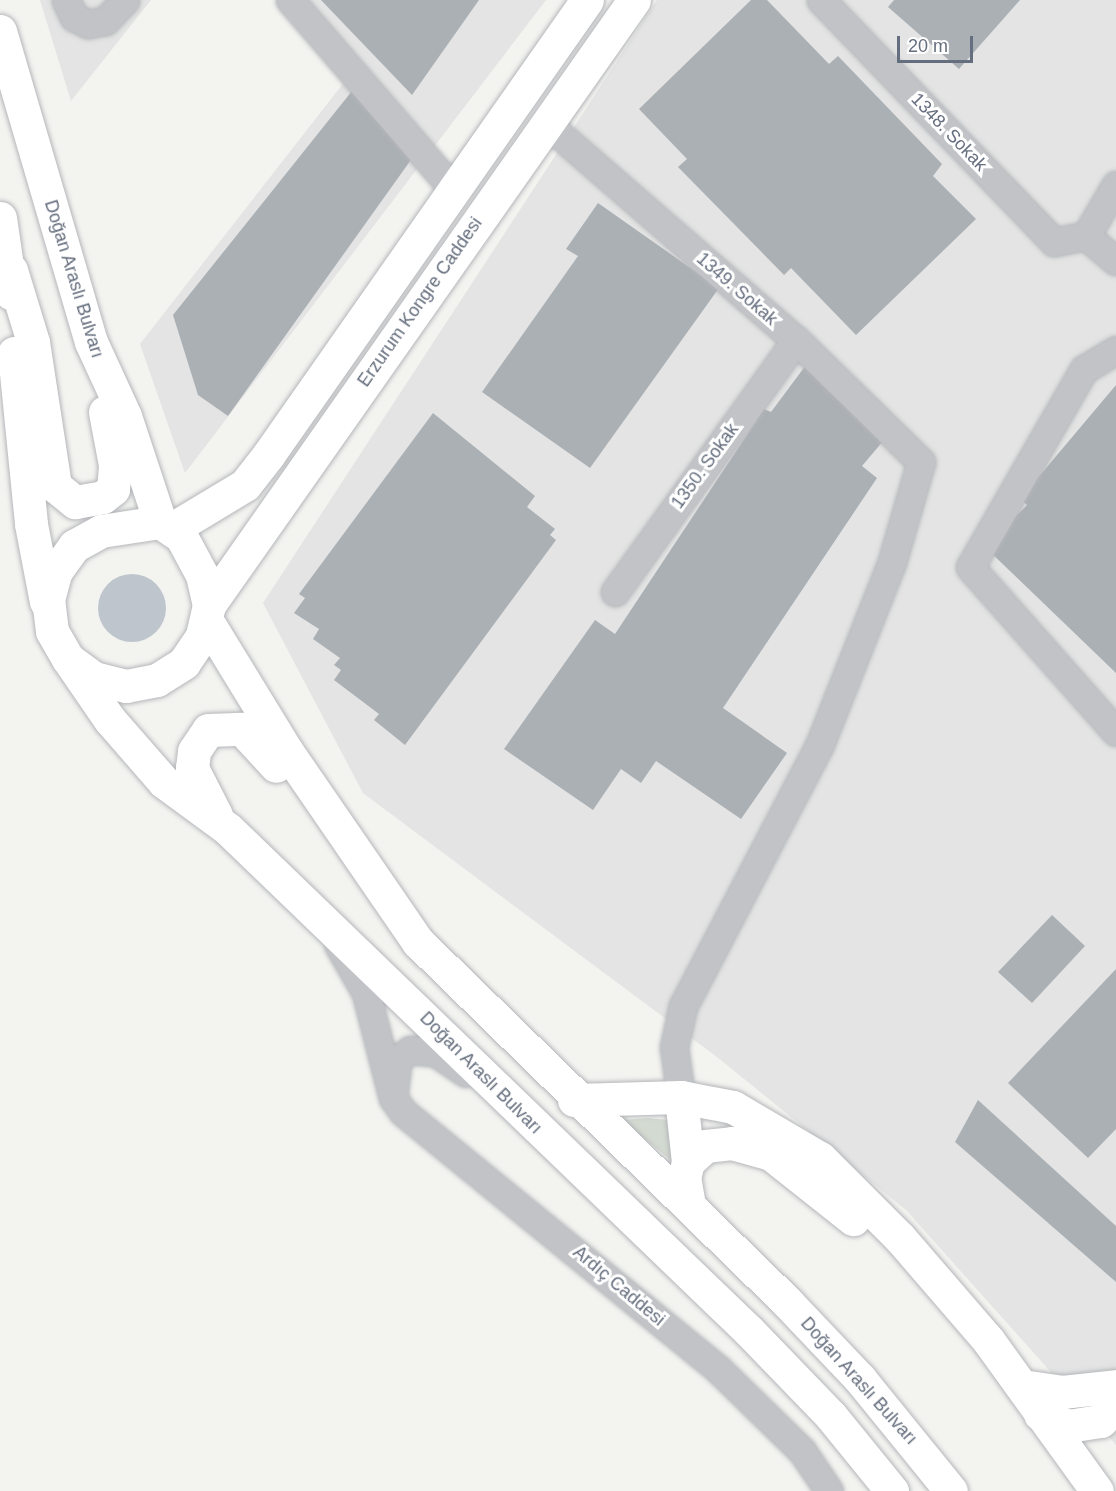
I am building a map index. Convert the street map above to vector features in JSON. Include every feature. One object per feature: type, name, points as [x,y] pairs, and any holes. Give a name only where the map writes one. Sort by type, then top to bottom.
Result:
[{"type":"main road","name":"Erzurum Kongre Caddesi","points":[[166,525],[245,485],[587,0]]},
{"type":"main road","name":"Erzurum Kongre Caddesi","points":[[208,613],[546,123],[634,0]]},
{"type":"main road","name":"Doğan Araslı Bulvarı","points":[[0,31],[91,342],[125,416],[166,525]]},
{"type":"main road","points":[[0,218],[11,270],[33,342],[55,486],[75,502],[103,497],[115,478],[91,342]]},
{"type":"main road","points":[[11,270],[10,317],[31,524],[49,615],[68,659],[109,683],[157,680],[190,656],[208,613],[202,575],[166,525],[100,531],[74,546],[56,571],[49,615]]},
{"type":"main road","name":"Doğan Araslı Bulvarı","points":[[208,613],[286,750],[418,942],[574,1100],[689,1205],[860,1378],[951,1491]]},
{"type":"main road","name":"Doğan Araslı Bulvarı","points":[[68,659],[110,720],[164,782],[228,829],[749,1331],[831,1416],[892,1491]]},
{"type":"main road","points":[[228,829],[192,768],[201,736],[224,726],[255,738],[346,868],[418,942]]},
{"type":"main road","points":[[681,1097],[688,1162],[684,1178],[689,1205]]},
{"type":"main road","points":[[574,1100],[681,1097],[733,1107],[820,1158],[900,1238],[1052,1424],[1097,1491]]},
{"type":"main road","points":[[688,1162],[717,1142],[751,1144],[771,1154],[850,1216],[1008,1389],[1052,1424],[1101,1421],[1116,1404]]},
{"type":"main road","points":[[1022,1386],[1062,1392],[1116,1386]]},
{"type":"street","points":[[66,0],[74,17],[88,24],[105,21],[125,0]]},
{"type":"street","points":[[290,0],[453,189]]},
{"type":"street","name":"1348. Sokak","points":[[821,0],[1054,242],[1086,236]]},
{"type":"street","name":"1349. Sokak","points":[[546,123],[796,340],[921,462],[892,562],[819,746],[683,1006],[674,1047],[681,1097]]},
{"type":"street","points":[[1116,185],[1086,236],[1116,261]]},
{"type":"street","name":"1350. Sokak","points":[[615,592],[796,340]]},
{"type":"street","points":[[1116,350],[1084,369],[970,567],[1116,732]]},
{"type":"street","points":[[326,922],[366,993],[393,1098]]},
{"type":"street","points":[[393,1098],[398,1059],[421,1047],[458,1067],[526,1118]]},
{"type":"street","name":"Ardıç Caddesi","points":[[393,1098],[403,1112],[718,1369],[802,1451],[829,1491]]},
{"type":"shaded area","points":[[40,0],[151,0],[71,101]]},
{"type":"shaded area","points":[[282,0],[546,0],[185,473],[140,344],[349,76]]},
{"type":"shaded area","points":[[657,0],[1116,0],[1116,1445],[906,1210],[717,1057],[363,793],[263,603]]},
{"type":"shaded area","points":[[125,574],[139,574],[151,579],[161,589],[166,608],[161,627],[151,637],[139,642],[125,642],[113,637],[103,627],[98,615],[98,601],[103,589],[113,579]]},
{"type":"shaded area","points":[[648,1118],[668,1120],[679,1167],[622,1120]]},
{"type":"building","points":[[321,0],[479,0],[412,95]]},
{"type":"building","points":[[751,0],[767,0],[829,64],[838,56],[942,164],[933,176],[976,219],[856,335],[791,268],[784,275],[678,167],[687,159],[639,109]]},
{"type":"building","points":[[894,0],[1020,0],[959,69],[888,7]]},
{"type":"building","points":[[352,91],[413,157],[228,416],[198,395],[173,315]]},
{"type":"building","points":[[598,203],[719,288],[590,468],[482,392],[578,256],[566,249]]},
{"type":"building","points":[[806,365],[884,440],[862,466],[877,478],[723,708],[787,753],[741,819],[656,761],[641,783],[621,769],[593,810],[504,749],[595,620],[615,634],[764,409],[771,412]]},
{"type":"building","points":[[1116,385],[1116,673],[985,547],[1027,505],[1020,499]]},
{"type":"building","points":[[433,413],[535,496],[527,507],[555,529],[550,535],[556,540],[405,745],[374,720],[379,714],[334,680],[341,670],[334,665],[340,658],[313,639],[319,629],[294,613],[305,598],[299,594]]},
{"type":"building","points":[[1052,915],[1085,946],[1032,1003],[998,972]]},
{"type":"building","points":[[1116,969],[1116,1129],[1088,1158],[1008,1083]]},
{"type":"building","points":[[978,1100],[1116,1226],[1116,1282],[955,1142]]}]
